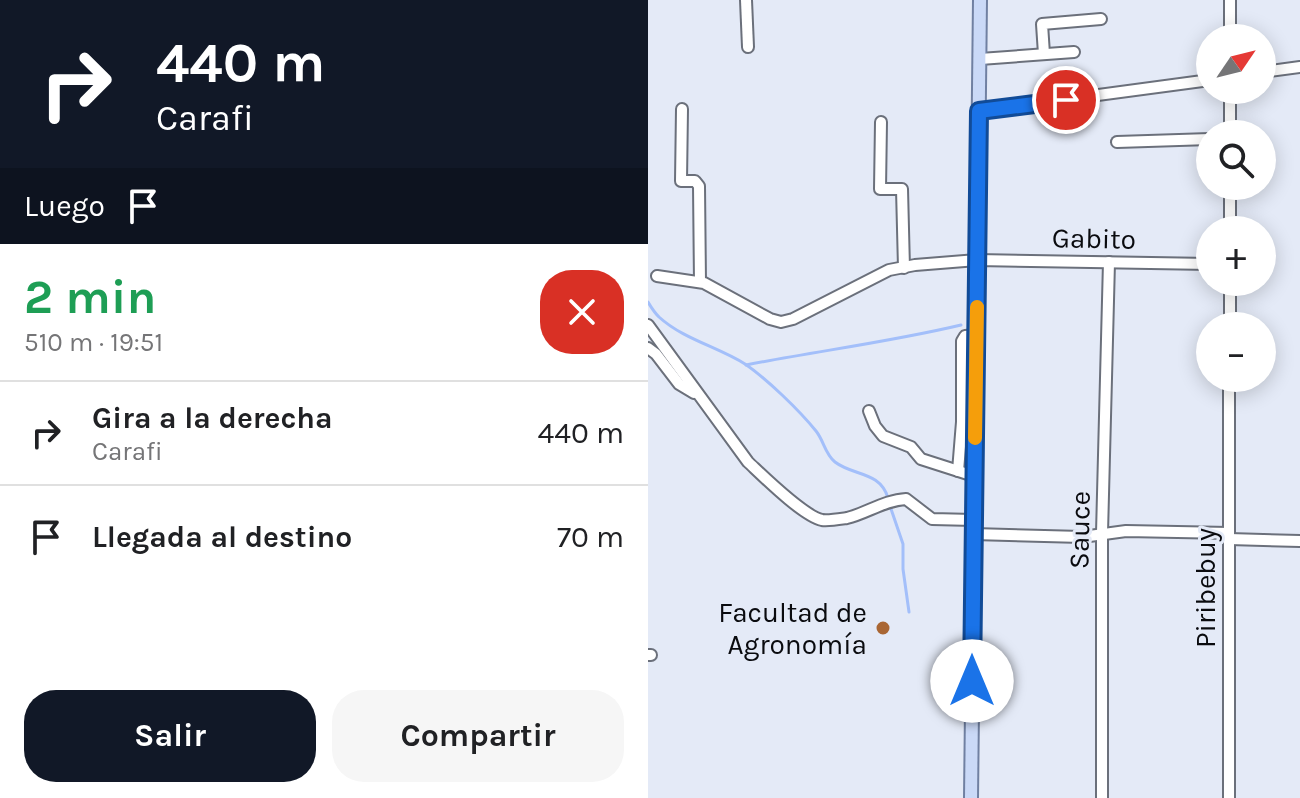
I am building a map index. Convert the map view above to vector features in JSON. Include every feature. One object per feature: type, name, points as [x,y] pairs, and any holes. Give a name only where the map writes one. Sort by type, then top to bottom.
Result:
[{"type":"main road","points":[[971,798],[980,0]]},
{"type":"street","points":[[746,0],[748,47]]},
{"type":"street","points":[[1230,0],[1230,24]]},
{"type":"street","points":[[1044,54],[1042,24],[1101,19]]},
{"type":"street","points":[[980,59],[1074,52]]},
{"type":"street","points":[[1276,70],[1300,67]]},
{"type":"street","points":[[979,111],[1196,82]]},
{"type":"street","points":[[682,109],[681,181],[695,181],[699,186],[700,282]]},
{"type":"street","points":[[881,122],[880,189],[902,189],[904,268]]},
{"type":"street","points":[[1117,142],[1196,139]]},
{"type":"street","name":"Gabito","points":[[657,276],[711,286],[781,322],[810,312],[889,270],[977,260],[1196,264]]},
{"type":"street","name":"Sauce","points":[[1102,798],[1102,533],[1109,262]]},
{"type":"street","points":[[648,325],[748,462],[806,512],[822,520],[845,518],[903,499],[909,500],[932,519],[974,520]]},
{"type":"street","points":[[958,471],[962,422],[962,341],[965,336],[977,335]]},
{"type":"street","points":[[648,348],[679,384],[698,395]]},
{"type":"street","name":"Piribebuy","points":[[1229,392],[1229,798]]},
{"type":"street","points":[[869,411],[883,436],[911,447],[921,459],[974,476]]},
{"type":"street","points":[[973,534],[1082,537],[1126,531],[1300,541]]},
{"type":"waterway","points":[[648,302],[668,325],[735,358],[763,378],[809,423],[835,462],[872,478],[884,489],[888,498]]},
{"type":"waterway","points":[[746,365],[961,325]]},
{"type":"waterway","points":[[890,506],[903,544],[909,612]]},
{"type":"slow traffic","points":[[975,438],[977,307]]},
{"type":"place","name":"Facultad de Agronomía","points":[[883,628]]},
{"type":"route","points":[[972,681],[979,111],[1066,100]]}]
